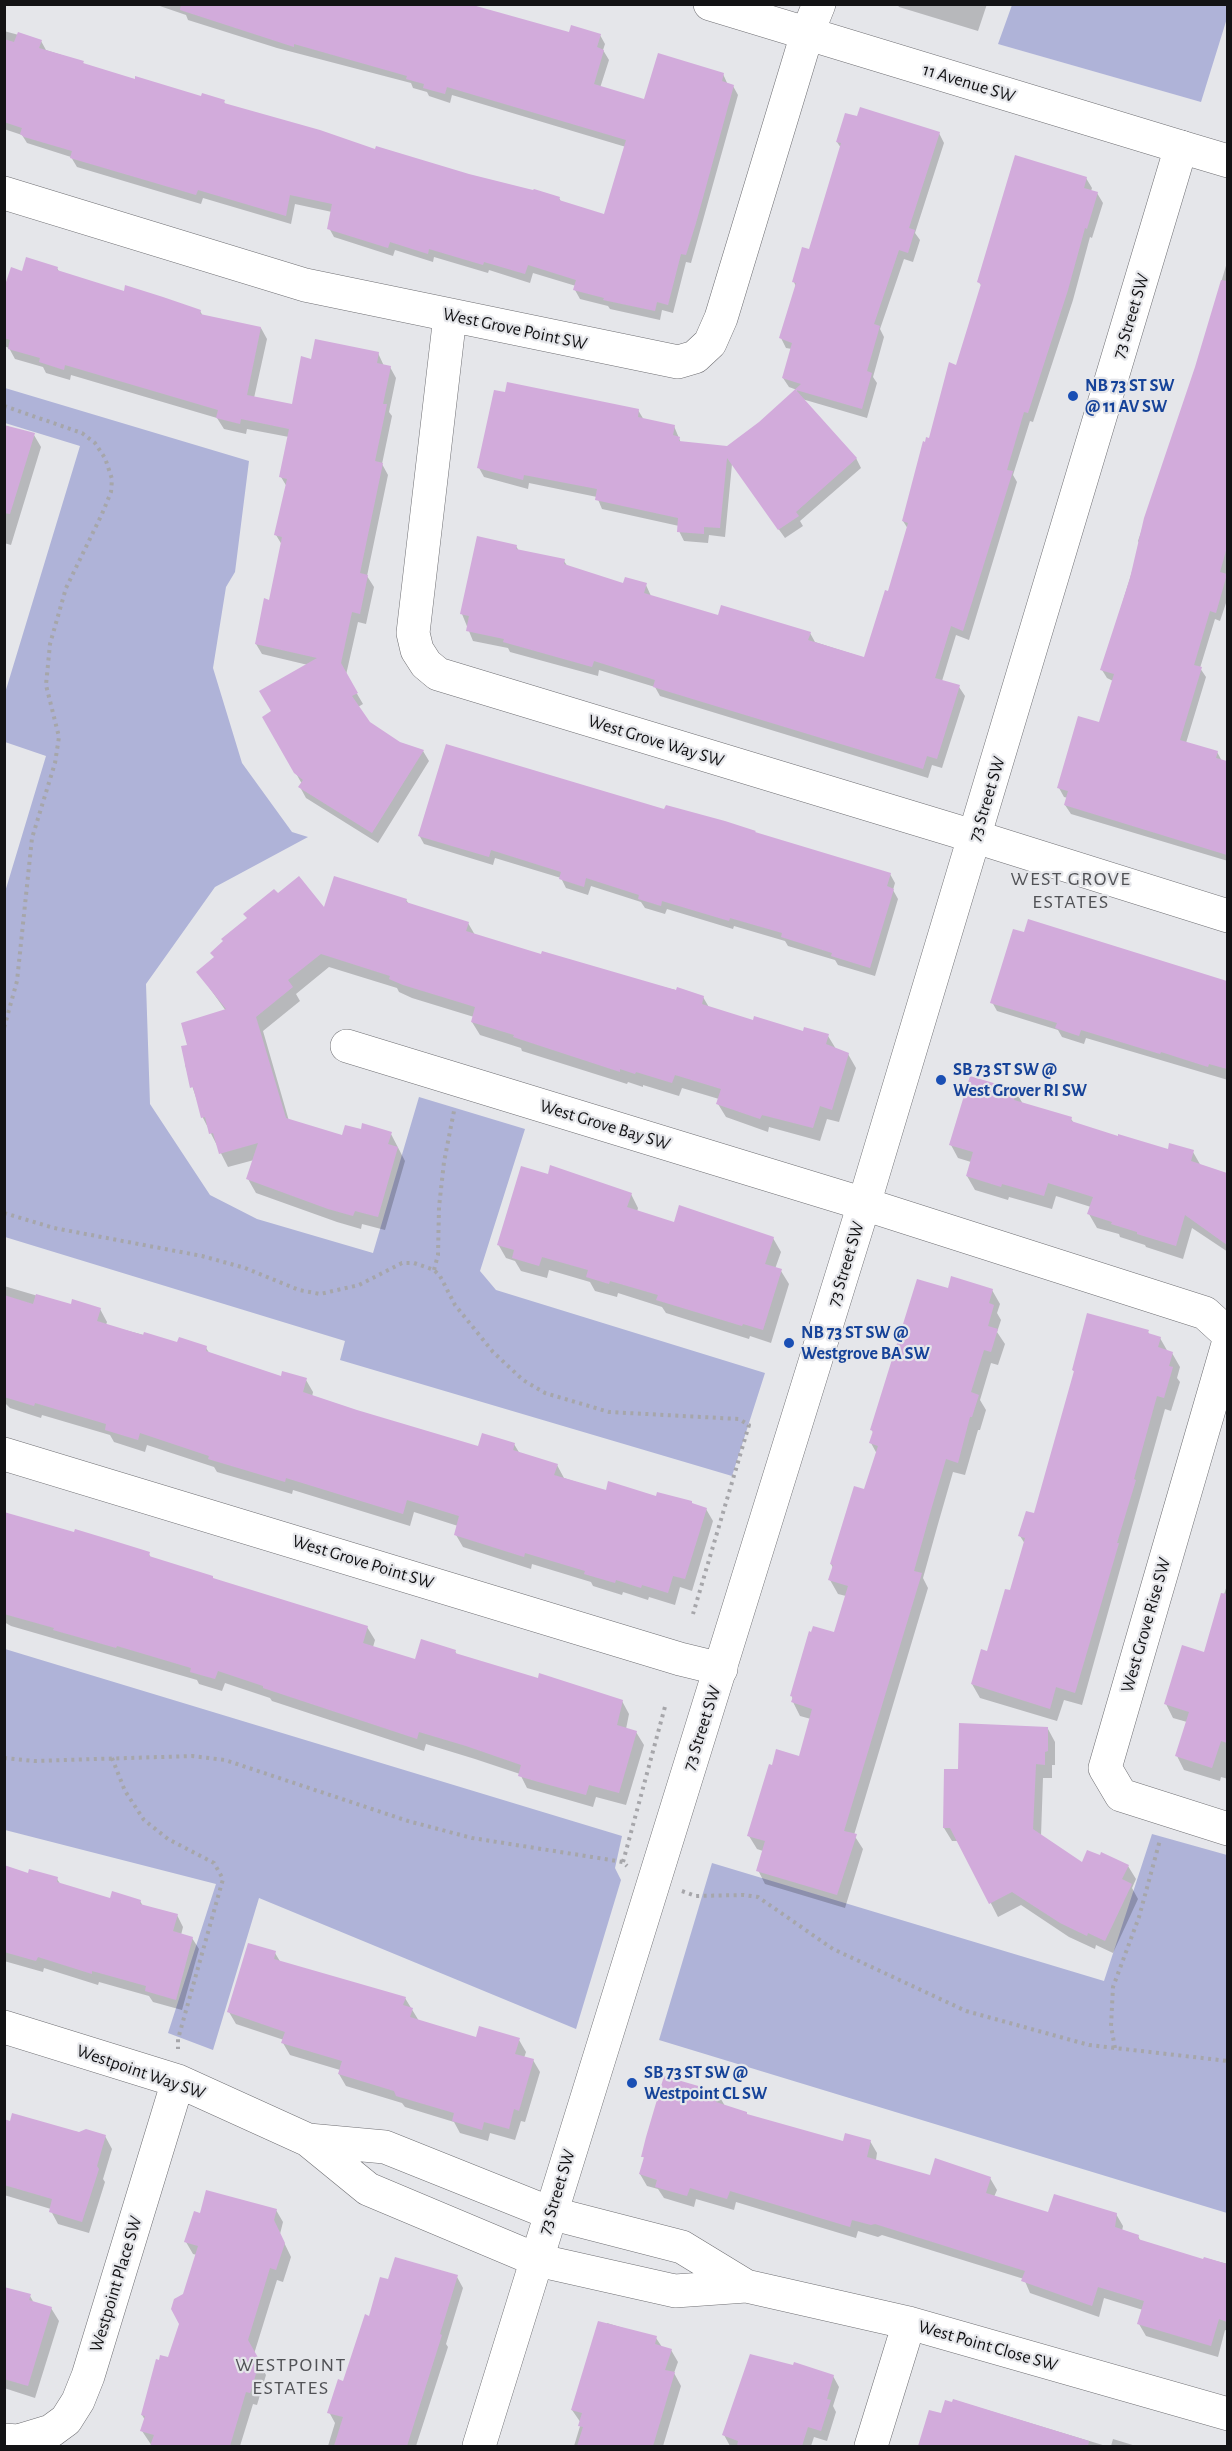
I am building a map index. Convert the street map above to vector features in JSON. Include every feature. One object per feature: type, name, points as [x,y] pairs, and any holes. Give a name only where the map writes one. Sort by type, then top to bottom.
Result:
[{"type":"street","name":"11 Avenue SW","points":[[710,4],[813,19],[1227,161]]},
{"type":"street","name":"West Grove Point SW","points":[[4,193],[305,285],[678,362],[695,357],[710,343],[721,318],[813,19]]},
{"type":"street","name":"73 Street SW","points":[[479,2446],[864,1204],[976,837],[1181,147]]},
{"type":"street","name":"West Grove Way SW","points":[[450,316],[413,633],[417,650],[426,664],[438,674],[976,837],[1227,916]]},
{"type":"street","name":"West Grove Bay SW","points":[[347,1046],[864,1204]]},
{"type":"street","points":[[864,1204],[1205,1313],[1227,1334]]},
{"type":"street","name":"West Grove Rise SW","points":[[1227,1344],[1105,1768],[1121,1795],[1227,1828]]},
{"type":"street","name":"West Grove Point SW","points":[[4,1454],[721,1669]]},
{"type":"street","name":"Westpoint Way SW","points":[[4,2027],[177,2081],[308,2140],[368,2189],[537,2260]]},
{"type":"street","name":"Westpoint Place SW","points":[[4,2440],[18,2441],[51,2431],[66,2420],[78,2401],[88,2376],[177,2081]]},
{"type":"street","name":"Westpoint Way SW","points":[[308,2140],[385,2147],[550,2213]]},
{"type":"street","name":"West Point Close SW","points":[[550,2213],[682,2247],[746,2286]]},
{"type":"street","name":"West Point Close SW","points":[[537,2260],[675,2291],[746,2286],[909,2323],[1227,2414]]},
{"type":"street","points":[[871,2446],[909,2323]]},
{"type":"path","points":[[4,406],[82,433],[95,443],[105,458],[112,479],[111,492],[102,514],[66,588],[50,644],[46,685],[58,737],[55,763],[32,838],[17,981],[4,1028]]},
{"type":"path","points":[[434,1270],[438,1255],[439,1207],[444,1162],[453,1114],[463,1082]]},
{"type":"path","points":[[4,1213],[54,1228],[202,1256],[245,1268],[299,1290],[320,1294],[359,1285],[402,1263],[414,1263],[434,1270],[440,1276],[455,1305],[493,1352],[523,1380],[545,1393],[609,1412],[739,1419],[749,1425],[693,1614]]},
{"type":"path","points":[[623,1862],[666,1703]]},
{"type":"path","points":[[112,1758],[125,1791],[144,1820],[168,1839],[214,1863],[223,1879],[178,2039],[177,2081]]},
{"type":"path","points":[[1115,2048],[1111,2026],[1113,1987],[1139,1917],[1161,1838],[1162,1809]]},
{"type":"shaded area","points":[[1227,4],[1228,15],[1201,102],[998,44],[1012,5]]},
{"type":"shaded area","points":[[5,388],[249,461],[235,572],[226,587],[213,668],[242,763],[292,832],[308,837],[215,887],[146,984],[150,1104],[210,1195],[257,1219],[373,1253],[419,1097],[525,1129],[480,1271],[496,1290],[765,1373],[732,1476],[340,1360],[345,1341],[5,1237],[5,892],[46,756],[5,742],[5,693],[80,446],[5,423]]},
{"type":"shaded area","points":[[5,1649],[622,1836],[615,1868],[621,1880],[576,2029],[259,1898],[213,2050],[168,2033],[216,1884],[5,1830]]},
{"type":"shaded area","points":[[1152,1834],[1227,1855],[1227,2213],[659,2040],[712,1863],[1104,1981]]},
{"type":"building","points":[[181,4],[469,4],[569,32],[571,25],[601,34],[597,47],[604,50],[594,84],[644,99],[658,53],[724,73],[722,81],[734,85],[696,223],[686,255],[681,254],[668,305],[657,302],[655,311],[603,300],[604,298],[573,290],[576,280],[528,265],[525,274],[484,262],[483,265],[429,249],[428,254],[390,242],[388,248],[327,229],[332,204],[290,195],[286,216],[198,190],[196,195],[70,158],[72,151],[24,137],[20,134],[22,128],[4,122],[4,39],[14,42],[18,32],[42,40],[39,48],[84,61],[83,63],[201,96],[202,93],[225,100],[224,103],[320,130],[375,149],[376,146],[469,174],[534,189],[560,197],[559,200],[604,214],[626,140],[447,87],[445,94],[423,88],[424,84],[406,79],[407,76],[294,44],[294,47],[180,10]]},
{"type":"building","points":[[860,107],[940,132],[909,228],[915,230],[908,253],[899,250],[874,324],[880,326],[867,371],[872,373],[862,409],[796,390],[857,458],[796,512],[799,516],[778,530],[727,458],[720,528],[704,527],[704,534],[677,532],[678,518],[595,500],[597,489],[524,475],[523,480],[477,468],[494,390],[505,392],[507,382],[639,409],[638,417],[675,425],[673,435],[680,437],[679,441],[727,446],[759,422],[801,384],[782,378],[792,343],[779,338],[796,283],[792,282],[802,247],[809,249],[841,143],[836,142],[845,113],[857,116]]},
{"type":"building","points":[[1015,155],[1087,177],[1084,188],[1098,192],[1028,413],[1024,412],[1007,470],[1013,471],[963,631],[951,626],[935,678],[960,685],[937,759],[927,756],[923,769],[653,687],[655,680],[594,661],[592,667],[503,642],[504,639],[466,631],[469,616],[460,614],[477,536],[517,545],[516,549],[565,559],[564,564],[623,583],[625,577],[647,583],[644,593],[718,615],[721,605],[811,632],[808,640],[864,657],[885,590],[888,591],[908,523],[902,521],[923,441],[925,442],[926,437],[929,438],[949,362],[956,365],[981,284],[977,282]]},
{"type":"building","points":[[26,257],[58,267],[57,270],[124,291],[125,285],[163,297],[201,310],[200,314],[261,327],[247,395],[292,404],[301,356],[311,359],[315,339],[379,352],[377,363],[391,366],[383,404],[387,404],[375,461],[383,463],[360,573],[368,575],[360,614],[352,612],[341,663],[358,693],[352,696],[370,722],[400,742],[424,750],[372,833],[298,787],[303,780],[294,773],[262,717],[271,711],[259,691],[317,658],[255,644],[264,598],[269,600],[282,537],[274,535],[287,479],[279,477],[289,429],[241,419],[240,424],[216,418],[218,410],[65,365],[64,370],[39,362],[40,358],[8,349],[10,340],[4,338],[4,288],[11,267],[22,271]]},
{"type":"building","points":[[1221,280],[1227,281],[1227,547],[1220,572],[1227,574],[1216,613],[1210,611],[1194,665],[1202,667],[1180,740],[1218,751],[1216,758],[1227,761],[1227,855],[1064,805],[1068,791],[1057,788],[1078,716],[1099,722],[1114,674],[1100,670],[1130,578],[1144,518],[1195,367]]},
{"type":"building","points":[[4,425],[35,433],[10,514],[4,513]]},
{"type":"building","points":[[446,744],[664,809],[666,805],[725,821],[891,873],[887,886],[894,889],[870,968],[781,937],[782,933],[730,918],[729,921],[662,901],[661,906],[638,899],[639,895],[586,878],[584,887],[559,879],[561,872],[491,850],[489,857],[418,836]]},
{"type":"building","points":[[299,876],[324,907],[334,876],[469,922],[466,931],[541,954],[542,951],[676,990],[677,987],[704,996],[702,1004],[753,1020],[754,1016],[803,1031],[804,1027],[829,1034],[826,1044],[849,1053],[832,1110],[820,1106],[813,1128],[762,1115],[760,1119],[716,1104],[721,1089],[675,1075],[672,1083],[636,1072],[635,1074],[620,1069],[620,1072],[513,1037],[514,1035],[471,1022],[475,1007],[403,985],[389,979],[390,976],[321,954],[288,980],[293,987],[256,1017],[286,1118],[342,1135],[345,1125],[361,1129],[362,1123],[392,1132],[388,1144],[398,1147],[378,1217],[355,1211],[353,1216],[328,1209],[246,1179],[258,1143],[219,1154],[213,1133],[209,1134],[205,1117],[201,1118],[193,1087],[190,1088],[181,1046],[187,1045],[181,1023],[226,1009],[196,972],[214,957],[210,953],[223,941],[221,939],[247,918],[243,914],[274,889],[278,893]]},
{"type":"building","points":[[1028,919],[1227,981],[1227,1069],[1209,1064],[1208,1067],[1081,1030],[1079,1036],[1055,1028],[1057,1023],[990,1003],[1013,929],[1024,932]]},
{"type":"building","points":[[970,1076],[1017,1090],[1014,1100],[1072,1117],[1071,1121],[1168,1149],[1169,1143],[1194,1150],[1191,1161],[1227,1173],[1227,1245],[1185,1215],[1176,1246],[1137,1234],[1137,1232],[1111,1224],[1112,1222],[1087,1214],[1093,1197],[1048,1183],[1044,1196],[1002,1184],[1001,1187],[966,1176],[973,1152],[949,1145]]},
{"type":"building","points":[[550,1165],[632,1193],[627,1207],[674,1222],[679,1205],[774,1237],[765,1264],[782,1269],[763,1330],[743,1324],[742,1326],[656,1300],[658,1295],[610,1281],[609,1284],[586,1277],[588,1270],[542,1257],[539,1266],[512,1258],[514,1250],[497,1245],[521,1166],[548,1174]]},
{"type":"building","points":[[951,1276],[993,1289],[989,1303],[994,1305],[988,1326],[998,1329],[991,1352],[984,1350],[971,1392],[979,1395],[972,1417],[970,1417],[958,1463],[946,1459],[931,1510],[914,1571],[922,1573],[844,1831],[857,1834],[837,1895],[756,1871],[765,1841],[747,1836],[769,1764],[772,1765],[776,1749],[799,1756],[812,1709],[791,1702],[793,1697],[790,1696],[809,1631],[811,1632],[813,1626],[834,1632],[848,1586],[828,1580],[833,1565],[830,1564],[854,1486],[864,1489],[878,1446],[869,1443],[873,1431],[870,1430],[917,1279],[948,1288]]},
{"type":"building","points":[[36,1294],[71,1304],[72,1299],[101,1308],[97,1321],[143,1335],[144,1332],[177,1342],[179,1337],[207,1346],[206,1351],[281,1376],[282,1371],[307,1378],[303,1392],[357,1410],[478,1446],[482,1433],[515,1443],[513,1450],[558,1464],[554,1475],[606,1490],[608,1481],[656,1496],[657,1492],[692,1501],[692,1503],[707,1508],[685,1579],[673,1576],[668,1593],[616,1580],[615,1583],[584,1574],[585,1571],[525,1553],[524,1557],[454,1535],[459,1516],[407,1500],[403,1514],[286,1478],[285,1482],[208,1459],[209,1456],[140,1433],[138,1440],[105,1430],[106,1424],[35,1403],[34,1406],[4,1397],[4,1295],[33,1304]]},
{"type":"building","points":[[1087,1313],[1149,1330],[1148,1333],[1161,1337],[1158,1347],[1173,1352],[1169,1366],[1173,1367],[1164,1398],[1157,1396],[1117,1543],[1119,1543],[1075,1693],[1056,1687],[1050,1709],[971,1684],[981,1649],[987,1651],[1005,1589],[1010,1590],[1025,1538],[1018,1536],[1026,1511],[1034,1513],[1074,1371],[1072,1370]]},
{"type":"building","points":[[4,1512],[74,1532],[75,1529],[150,1552],[149,1556],[213,1576],[213,1578],[368,1626],[363,1643],[415,1659],[421,1639],[456,1650],[455,1653],[538,1678],[539,1673],[623,1700],[617,1725],[637,1731],[619,1793],[589,1785],[586,1795],[542,1783],[518,1776],[521,1765],[466,1746],[419,1732],[417,1739],[218,1671],[215,1679],[190,1672],[191,1668],[4,1614]]},
{"type":"building","points":[[1221,1593],[1227,1594],[1227,1743],[1221,1741],[1212,1768],[1175,1756],[1189,1712],[1164,1704],[1182,1645],[1204,1652]]},
{"type":"building","points":[[959,1723],[1048,1727],[1048,1751],[1045,1752],[1045,1765],[1036,1764],[1033,1829],[1082,1862],[1087,1850],[1100,1855],[1101,1852],[1129,1865],[1122,1879],[1132,1884],[1105,1941],[1088,1933],[1087,1936],[1060,1923],[1012,1892],[989,1904],[950,1828],[943,1828],[944,1769],[958,1769]]},
{"type":"building","points":[[4,1865],[28,1873],[29,1869],[58,1877],[57,1882],[110,1898],[112,1891],[141,1900],[140,1904],[178,1914],[173,1931],[193,1937],[176,2000],[145,1991],[146,1986],[92,1971],[92,1974],[38,1957],[36,1961],[4,1952]]},
{"type":"building","points":[[248,1943],[276,1951],[274,1959],[406,1997],[403,2005],[413,2008],[410,2017],[476,2037],[479,2026],[520,2038],[515,2054],[534,2059],[519,2111],[514,2109],[509,2129],[484,2122],[482,2130],[452,2121],[454,2113],[396,2096],[394,2091],[338,2074],[342,2061],[281,2043],[285,2032],[227,2012]]},
{"type":"building","points":[[664,2076],[719,2092],[716,2102],[747,2112],[747,2114],[843,2141],[845,2133],[871,2140],[867,2157],[930,2175],[935,2158],[991,2177],[986,2193],[1048,2212],[1054,2194],[1117,2213],[1115,2227],[1139,2235],[1138,2239],[1227,2264],[1227,2322],[1219,2319],[1211,2346],[1137,2324],[1144,2301],[1098,2287],[1092,2306],[1021,2281],[1025,2271],[875,2224],[852,2220],[850,2227],[730,2191],[727,2199],[690,2188],[687,2196],[655,2187],[657,2180],[639,2174],[646,2137]]},
{"type":"building","points":[[12,2113],[79,2132],[86,2129],[106,2135],[97,2166],[99,2169],[82,2222],[49,2212],[52,2199],[4,2185],[4,2119],[10,2121]]},
{"type":"building","points":[[206,2190],[277,2209],[274,2220],[285,2243],[276,2270],[270,2268],[248,2340],[260,2361],[250,2393],[246,2392],[230,2446],[150,2446],[154,2435],[140,2431],[145,2416],[141,2415],[156,2359],[159,2360],[160,2355],[168,2357],[179,2324],[171,2309],[174,2299],[183,2294],[198,2246],[184,2242],[194,2211],[200,2213]]},
{"type":"building","points":[[395,2257],[458,2275],[440,2334],[442,2335],[407,2446],[334,2446],[343,2417],[327,2413],[338,2379],[343,2381],[365,2314],[369,2316],[380,2277],[388,2279]]},
{"type":"building","points":[[4,2287],[31,2294],[29,2300],[52,2307],[28,2386],[4,2379]]},
{"type":"building","points":[[598,2321],[657,2336],[655,2344],[672,2349],[665,2370],[675,2372],[653,2446],[577,2446],[583,2427],[578,2426],[582,2413],[571,2410]]},
{"type":"building","points":[[750,2354],[793,2365],[794,2362],[834,2375],[827,2399],[831,2400],[821,2431],[808,2427],[802,2446],[737,2446],[738,2441],[722,2435]]},
{"type":"building","points":[[953,2399],[1089,2441],[1088,2446],[918,2446],[929,2410],[941,2413],[945,2400],[952,2402]]},
{"type":"place","name":"NB 73 ST SW @ 11 AV SW","points":[[1073,396]]},
{"type":"place","name":"SB 73 ST SW @ West Grover RI SW","points":[[941,1080]]},
{"type":"place","name":"NB 73 ST SW @ Westgrove BA SW","points":[[789,1343]]},
{"type":"place","name":"SB 73 ST SW @ Westpoint CL SW","points":[[632,2083]]},
{"type":"district","name":"WEST GROVE ESTATES","points":[[1071,890]]},
{"type":"district","name":"WESTPOINT ESTATES","points":[[291,2376]]}]
